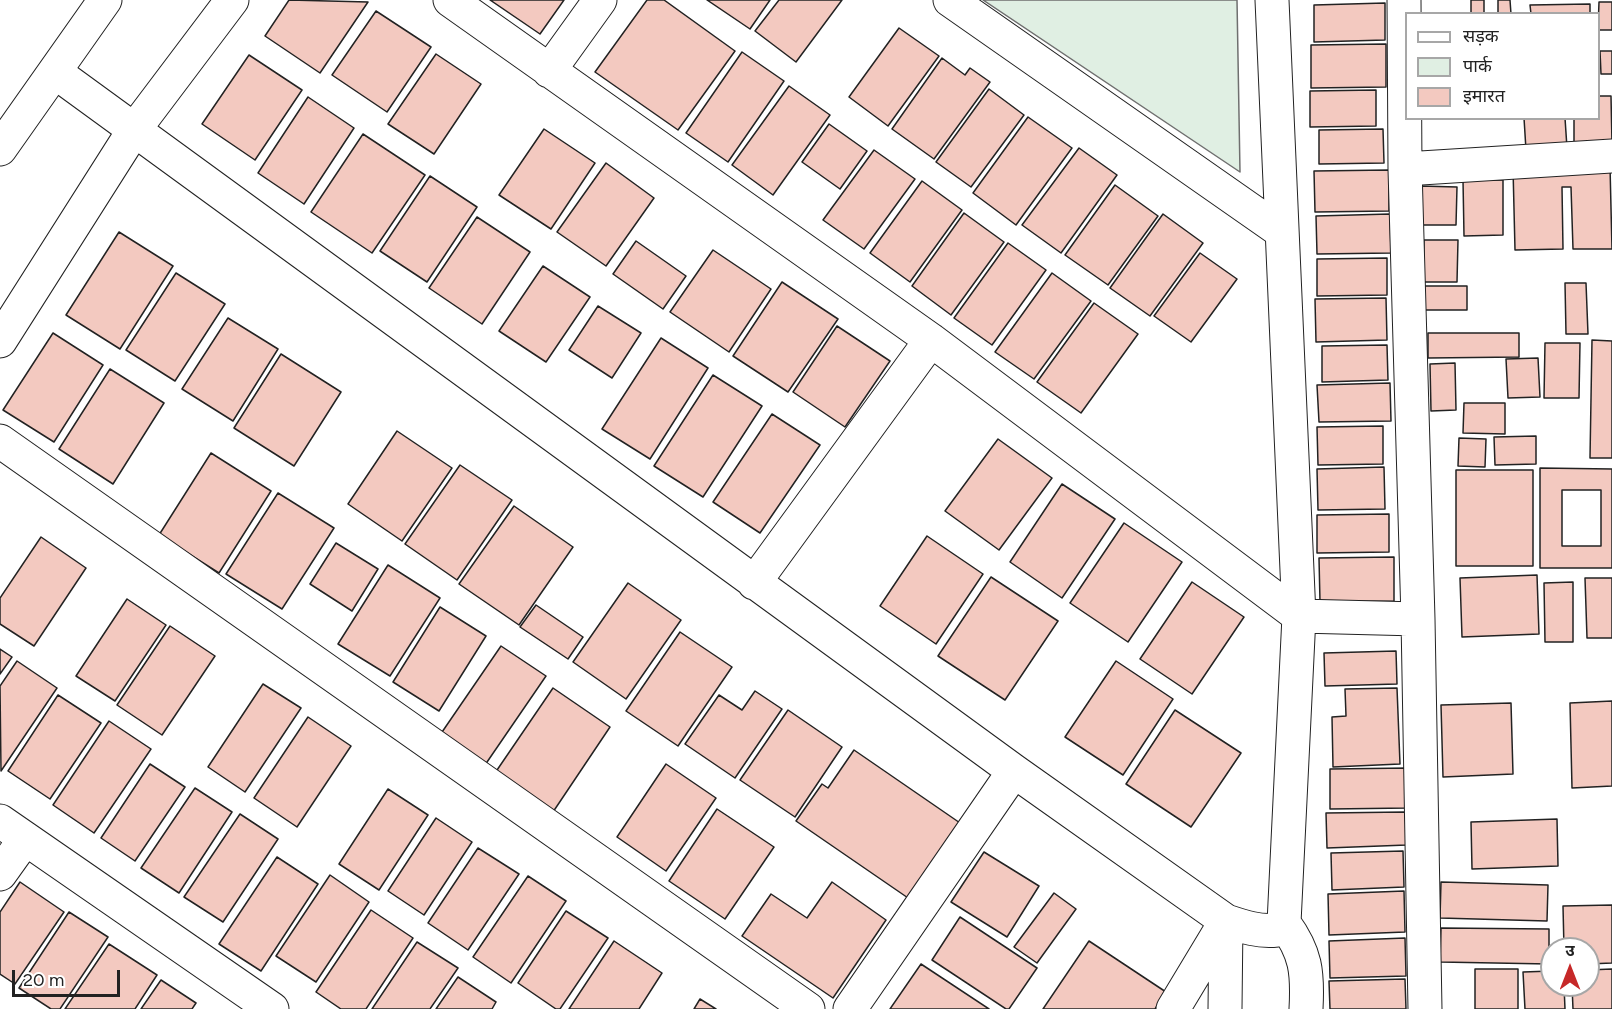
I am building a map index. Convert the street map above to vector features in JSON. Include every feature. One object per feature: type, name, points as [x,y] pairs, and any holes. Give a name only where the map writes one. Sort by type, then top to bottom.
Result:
[{"type":"street","points":[[0,149],[105,0]]},
{"type":"street","points":[[0,340],[134,130],[232,0]]},
{"type":"street","points":[[450,0],[931,340],[1299,616],[1418,619]]},
{"type":"street","points":[[549,71],[600,0]]},
{"type":"street","points":[[950,0],[1282,232]]},
{"type":"street","points":[[1272,0],[1299,616],[1284,922],[1296,939],[1305,964],[1306,1009]]},
{"type":"street","points":[[1404,0],[1405,169],[1418,619],[1425,1009]]},
{"type":"street","points":[[55,72],[754,583],[1226,921],[1268,931],[1277,930],[1284,922]]},
{"type":"street","points":[[1405,169],[1612,156]]},
{"type":"street","points":[[754,583],[931,340]]},
{"type":"street","points":[[0,441],[808,1009]]},
{"type":"street","points":[[850,1009],[1014,771]]},
{"type":"street","points":[[0,874],[13,830],[272,1009]]},
{"type":"street","points":[[1173,1009],[1226,921]]},
{"type":"street","points":[[1225,1009],[1226,921]]},
{"type":"green space","points":[[983,0],[1237,0],[1240,172]]},
{"type":"building","points":[[289,0],[368,2],[320,73],[265,36]]},
{"type":"building","points":[[490,0],[564,0],[540,34]]},
{"type":"building","points":[[647,0],[664,0],[735,51],[678,130],[595,72]]},
{"type":"building","points":[[707,0],[770,0],[750,29]]},
{"type":"building","points":[[779,0],[842,0],[796,62],[755,31]]},
{"type":"building","points":[[1471,0],[1484,0],[1484,12],[1471,12]]},
{"type":"building","points":[[1498,0],[1510,0],[1511,12],[1498,12]]},
{"type":"building","points":[[1599,2],[1612,2],[1612,30],[1600,30]]},
{"type":"building","points":[[1385,3],[1385,40],[1314,42],[1314,5]]},
{"type":"building","points":[[1590,4],[1590,12],[1531,12],[1530,5]]},
{"type":"building","points":[[376,11],[431,47],[387,112],[332,75]]},
{"type":"building","points":[[899,28],[939,56],[888,126],[849,97]]},
{"type":"building","points":[[1386,44],[1386,87],[1311,88],[1311,45]]},
{"type":"building","points":[[1600,51],[1612,51],[1612,74],[1601,74]]},
{"type":"building","points":[[742,52],[784,81],[728,162],[686,133]]},
{"type":"building","points":[[436,54],[481,84],[434,154],[388,124]]},
{"type":"building","points":[[249,55],[302,90],[255,160],[202,124]]},
{"type":"building","points":[[942,58],[965,75],[970,68],[990,82],[934,159],[892,129]]},
{"type":"building","points":[[789,86],[830,115],[773,195],[732,165]]},
{"type":"building","points":[[989,89],[1024,115],[971,187],[936,162]]},
{"type":"building","points":[[1376,90],[1376,126],[1310,127],[1310,91]]},
{"type":"building","points":[[1600,96],[1611,96],[1612,144],[1574,144],[1574,120],[1600,120]]},
{"type":"building","points":[[308,97],[354,128],[304,204],[258,173]]},
{"type":"building","points":[[1028,117],[1072,148],[1016,225],[973,193]]},
{"type":"building","points":[[1524,120],[1565,120],[1567,148],[1526,150]]},
{"type":"building","points":[[829,124],[867,151],[840,189],[802,162]]},
{"type":"building","points":[[544,129],[595,163],[551,229],[499,195]]},
{"type":"building","points":[[1383,129],[1384,163],[1319,164],[1319,130]]},
{"type":"building","points":[[363,134],[425,175],[372,253],[311,212]]},
{"type":"building","points":[[1079,148],[1117,175],[1061,253],[1022,225]]},
{"type":"building","points":[[874,150],[915,179],[864,249],[823,220]]},
{"type":"building","points":[[606,163],[654,198],[606,266],[557,232]]},
{"type":"building","points":[[1610,166],[1612,249],[1573,249],[1571,187],[1562,187],[1563,249],[1515,250],[1513,168]]},
{"type":"building","points":[[1389,170],[1389,211],[1315,212],[1314,171]]},
{"type":"building","points":[[430,176],[477,207],[427,282],[380,251]]},
{"type":"building","points":[[1463,180],[1503,180],[1503,235],[1464,236]]},
{"type":"building","points":[[922,181],[962,210],[910,282],[870,253]]},
{"type":"building","points":[[1115,185],[1158,216],[1108,285],[1065,255]]},
{"type":"building","points":[[1420,186],[1457,187],[1456,225],[1420,225]]},
{"type":"building","points":[[964,213],[1004,242],[951,315],[912,286]]},
{"type":"building","points":[[1163,214],[1203,243],[1150,316],[1110,288]]},
{"type":"building","points":[[1390,214],[1391,253],[1317,254],[1316,216]]},
{"type":"building","points":[[477,217],[530,252],[482,324],[429,288]]},
{"type":"building","points":[[119,232],[173,266],[120,349],[66,315]]},
{"type":"building","points":[[1424,240],[1458,240],[1457,282],[1423,282]]},
{"type":"building","points":[[636,241],[686,276],[663,309],[613,274]]},
{"type":"building","points":[[1008,243],[1046,270],[992,345],[954,318]]},
{"type":"building","points":[[713,250],[771,289],[729,352],[670,312]]},
{"type":"building","points":[[1200,253],[1237,279],[1191,342],[1154,316]]},
{"type":"building","points":[[1387,258],[1387,295],[1317,296],[1317,259]]},
{"type":"building","points":[[543,266],[590,297],[546,362],[499,331]]},
{"type":"building","points":[[176,273],[225,304],[175,381],[126,350]]},
{"type":"building","points":[[1052,273],[1091,301],[1034,379],[995,352]]},
{"type":"building","points":[[782,282],[838,319],[788,392],[733,356]]},
{"type":"building","points":[[1565,283],[1586,283],[1588,334],[1566,334]]},
{"type":"building","points":[[1422,286],[1467,286],[1467,310],[1422,310]]},
{"type":"building","points":[[1386,298],[1387,340],[1316,342],[1315,299]]},
{"type":"building","points":[[1094,303],[1138,334],[1081,413],[1037,382]]},
{"type":"building","points":[[598,306],[641,333],[612,378],[569,350]]},
{"type":"building","points":[[228,318],[278,349],[233,421],[182,389]]},
{"type":"building","points":[[837,326],[890,361],[845,427],[793,392]]},
{"type":"building","points":[[53,333],[103,365],[54,442],[3,410]]},
{"type":"building","points":[[1428,333],[1519,333],[1519,357],[1428,358]]},
{"type":"building","points":[[661,338],[708,368],[650,459],[602,429]]},
{"type":"building","points":[[1592,340],[1612,341],[1612,458],[1590,458]]},
{"type":"building","points":[[1545,343],[1580,343],[1579,398],[1544,398]]},
{"type":"building","points":[[1387,345],[1388,380],[1322,382],[1322,346]]},
{"type":"building","points":[[281,354],[341,392],[294,466],[234,428]]},
{"type":"building","points":[[1538,358],[1540,397],[1508,398],[1506,359]]},
{"type":"building","points":[[1455,363],[1456,410],[1431,411],[1430,364]]},
{"type":"building","points":[[110,369],[164,403],[113,484],[59,449]]},
{"type":"building","points":[[713,375],[762,406],[703,497],[654,466]]},
{"type":"building","points":[[1390,383],[1391,421],[1319,422],[1317,385]]},
{"type":"building","points":[[1464,403],[1505,403],[1505,434],[1463,433]]},
{"type":"building","points":[[772,414],[820,445],[760,533],[713,502]]},
{"type":"building","points":[[1383,426],[1383,464],[1318,465],[1317,427]]},
{"type":"building","points":[[397,431],[452,468],[402,541],[348,504]]},
{"type":"building","points":[[1536,436],[1536,464],[1495,465],[1494,437]]},
{"type":"building","points":[[1459,438],[1486,439],[1485,467],[1458,466]]},
{"type":"building","points":[[998,439],[1052,478],[999,550],[945,511]]},
{"type":"building","points":[[211,453],[271,491],[219,573],[159,535]]},
{"type":"building","points":[[460,465],[512,500],[457,580],[405,544]]},
{"type":"building","points":[[1384,467],[1385,509],[1318,510],[1317,469]]},
{"type":"building","points":[[1540,468],[1612,469],[1612,568],[1540,568]],"holes":[[[1562,490],[1601,490],[1601,546],[1562,546]]]},
{"type":"building","points":[[1456,470],[1533,470],[1533,566],[1456,566]]},
{"type":"building","points":[[1062,484],[1115,519],[1062,598],[1010,562]]},
{"type":"building","points":[[278,493],[334,528],[282,609],[226,574]]},
{"type":"building","points":[[514,506],[573,547],[519,625],[459,584]]},
{"type":"building","points":[[1389,514],[1389,552],[1317,553],[1317,515]]},
{"type":"building","points":[[1124,523],[1182,562],[1128,642],[1070,603]]},
{"type":"building","points":[[927,536],[983,574],[936,644],[880,606]]},
{"type":"building","points":[[41,537],[86,568],[34,646],[0,624],[0,598]]},
{"type":"building","points":[[336,543],[378,569],[352,611],[310,584]]},
{"type":"building","points":[[1394,557],[1394,601],[1320,602],[1319,558]]},
{"type":"building","points":[[388,565],[440,598],[390,676],[338,644]]},
{"type":"building","points":[[1537,575],[1539,634],[1462,637],[1460,578]]},
{"type":"building","points":[[991,577],[1058,621],[1005,700],[938,656]]},
{"type":"building","points":[[1585,578],[1612,578],[1612,638],[1587,638]]},
{"type":"building","points":[[1192,582],[1244,617],[1192,694],[1140,659]]},
{"type":"building","points":[[1573,582],[1573,642],[1545,642],[1544,583]]},
{"type":"building","points":[[628,583],[681,620],[626,699],[573,662]]},
{"type":"building","points":[[127,599],[166,625],[115,701],[76,676]]},
{"type":"building","points":[[536,605],[583,637],[568,659],[520,627]]},
{"type":"building","points":[[440,607],[486,636],[439,711],[393,682]]},
{"type":"building","points":[[170,626],[215,656],[162,735],[117,705]]},
{"type":"building","points":[[680,632],[732,667],[678,746],[626,711]]},
{"type":"building","points":[[501,646],[546,676],[485,765],[440,735]]},
{"type":"building","points":[[0,649],[12,657],[0,674]]},
{"type":"building","points":[[1396,651],[1397,684],[1325,686],[1324,653]]},
{"type":"building","points":[[17,661],[57,688],[1,771],[0,686]]},
{"type":"building","points":[[1116,661],[1173,699],[1123,775],[1065,737]]},
{"type":"building","points":[[263,684],[301,708],[245,792],[208,767]]},
{"type":"building","points":[[553,688],[610,727],[553,812],[495,773]]},
{"type":"building","points":[[1397,688],[1400,764],[1333,767],[1332,717],[1346,716],[1345,689]]},
{"type":"building","points":[[755,691],[782,709],[735,778],[685,744],[719,695],[742,710]]},
{"type":"building","points":[[58,695],[101,723],[50,799],[8,771]]},
{"type":"building","points":[[1612,701],[1612,786],[1572,788],[1570,703]]},
{"type":"building","points":[[1511,703],[1513,774],[1443,777],[1441,705]]},
{"type":"building","points":[[788,710],[842,747],[795,817],[740,780]]},
{"type":"building","points":[[1175,710],[1241,753],[1191,827],[1126,784]]},
{"type":"building","points":[[308,717],[351,746],[297,827],[254,798]]},
{"type":"building","points":[[109,721],[151,749],[94,833],[53,805]]},
{"type":"building","points":[[854,750],[963,825],[911,900],[796,821],[822,784],[828,788]]},
{"type":"building","points":[[150,764],[185,787],[135,861],[101,838]]},
{"type":"building","points":[[666,764],[716,798],[666,871],[617,837]]},
{"type":"building","points":[[1409,768],[1409,808],[1330,809],[1330,769]]},
{"type":"building","points":[[195,788],[232,812],[179,893],[141,868]]},
{"type":"building","points":[[388,789],[428,815],[379,890],[339,864]]},
{"type":"building","points":[[717,809],[774,847],[725,919],[669,881]]},
{"type":"building","points":[[1405,812],[1407,845],[1327,848],[1326,813]]},
{"type":"building","points":[[240,814],[278,839],[223,922],[184,897]]},
{"type":"building","points":[[436,818],[472,842],[424,915],[388,891]]},
{"type":"building","points":[[1557,819],[1558,866],[1472,869],[1471,822]]},
{"type":"building","points":[[478,848],[519,874],[468,950],[428,923]]},
{"type":"building","points":[[1403,851],[1404,887],[1332,890],[1331,853]]},
{"type":"building","points":[[984,852],[1039,886],[1007,937],[951,902]]},
{"type":"building","points":[[277,857],[318,884],[261,971],[219,944]]},
{"type":"building","points":[[330,875],[369,902],[316,982],[276,956]]},
{"type":"building","points":[[528,876],[566,901],[511,983],[473,957]]},
{"type":"building","points":[[20,882],[64,912],[15,984],[0,974],[0,912]]},
{"type":"building","points":[[832,882],[886,920],[833,998],[742,936],[771,894],[807,918]]},
{"type":"building","points":[[1441,882],[1548,885],[1547,921],[1440,918]]},
{"type":"building","points":[[1404,891],[1405,932],[1329,935],[1328,894]]},
{"type":"building","points":[[1054,893],[1076,909],[1037,963],[1014,947]]},
{"type":"building","points":[[1612,905],[1612,963],[1600,964],[1600,937],[1564,937],[1563,906]]},
{"type":"building","points":[[371,910],[413,938],[366,1009],[341,1009],[316,992]]},
{"type":"building","points":[[566,911],[608,938],[560,1009],[556,1009],[518,983]]},
{"type":"building","points":[[69,912],[108,937],[60,1009],[51,1009],[19,988]]},
{"type":"building","points":[[960,917],[1037,968],[1009,1009],[932,960]]},
{"type":"building","points":[[1441,928],[1549,929],[1549,937],[1540,937],[1540,964],[1440,962]]},
{"type":"building","points":[[1405,938],[1406,976],[1330,978],[1329,941]]},
{"type":"building","points":[[614,941],[662,973],[639,1009],[569,1009]]},
{"type":"building","points":[[1089,941],[1166,992],[1155,1009],[1043,1009]]},
{"type":"building","points":[[417,942],[458,968],[430,1009],[372,1009]]},
{"type":"building","points":[[109,944],[157,975],[135,1009],[65,1009]]},
{"type":"building","points":[[921,964],[989,1009],[890,1009]]},
{"type":"building","points":[[1475,969],[1518,969],[1518,1009],[1475,1009]]},
{"type":"building","points":[[1612,969],[1612,1009],[1573,1009],[1572,997],[1600,997],[1600,970]]},
{"type":"building","points":[[1540,971],[1540,997],[1564,997],[1565,1009],[1525,1009],[1523,972]]},
{"type":"building","points":[[458,977],[496,1002],[492,1009],[436,1009]]},
{"type":"building","points":[[1405,979],[1406,1009],[1330,1009],[1329,981]]},
{"type":"building","points":[[161,980],[196,1003],[192,1009],[141,1009]]},
{"type":"building","points":[[700,999],[716,1009],[694,1009]]}]
